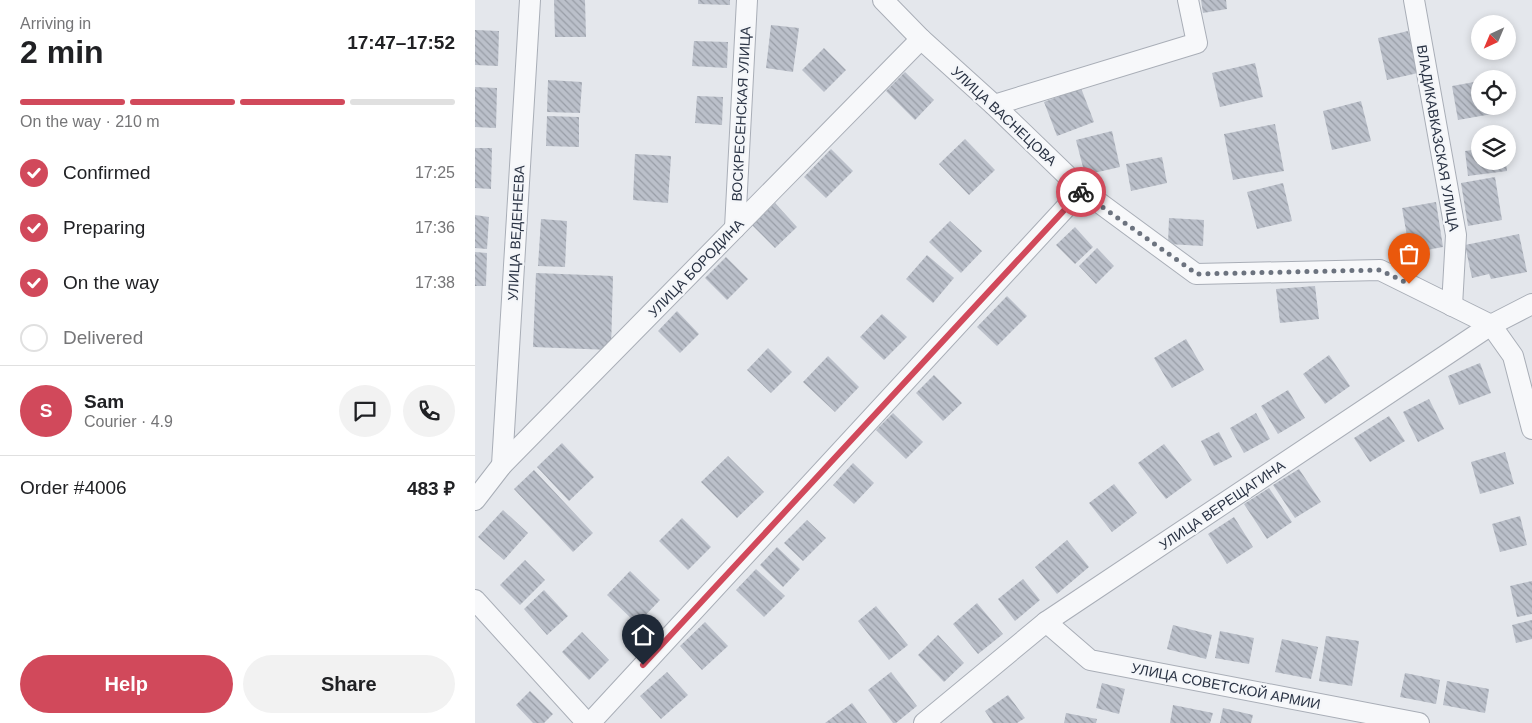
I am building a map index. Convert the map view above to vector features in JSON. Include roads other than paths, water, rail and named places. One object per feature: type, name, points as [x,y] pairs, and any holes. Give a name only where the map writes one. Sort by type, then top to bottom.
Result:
[{"type":"street","name":"УЛИЦА ВЕДЕНЕЕВА","points":[[502,465],[530,0]]},
{"type":"street","name":"ВОСКРЕСЕНСКАЯ УЛИЦА","points":[[735,228],[747,0]]},
{"type":"street","name":"УЛИЦА ВАСНЕЦОВА","points":[[883,0],[1082,190],[1197,274],[1380,270],[1491,325]]},
{"type":"street","points":[[994,104],[1107,68],[1197,43],[1188,0]]},
{"type":"street","name":"ВЛАДИКАВКАЗСКАЯ УЛИЦА","points":[[1414,0],[1456,236],[1452,306]]},
{"type":"street","name":"УЛИЦА БОРОДИНА","points":[[475,500],[502,465],[921,38]]},
{"type":"street","points":[[475,600],[588,723],[1082,190]]},
{"type":"street","name":"УЛИЦА ВЕРЕЩАГИНА","points":[[924,723],[1046,622],[1491,325],[1532,304]]},
{"type":"street","points":[[1491,325],[1513,356],[1532,429]]},
{"type":"street","name":"УЛИЦА СОВЕТСКОЙ АРМИИ","points":[[1046,622],[1090,660],[1419,723]]}]
